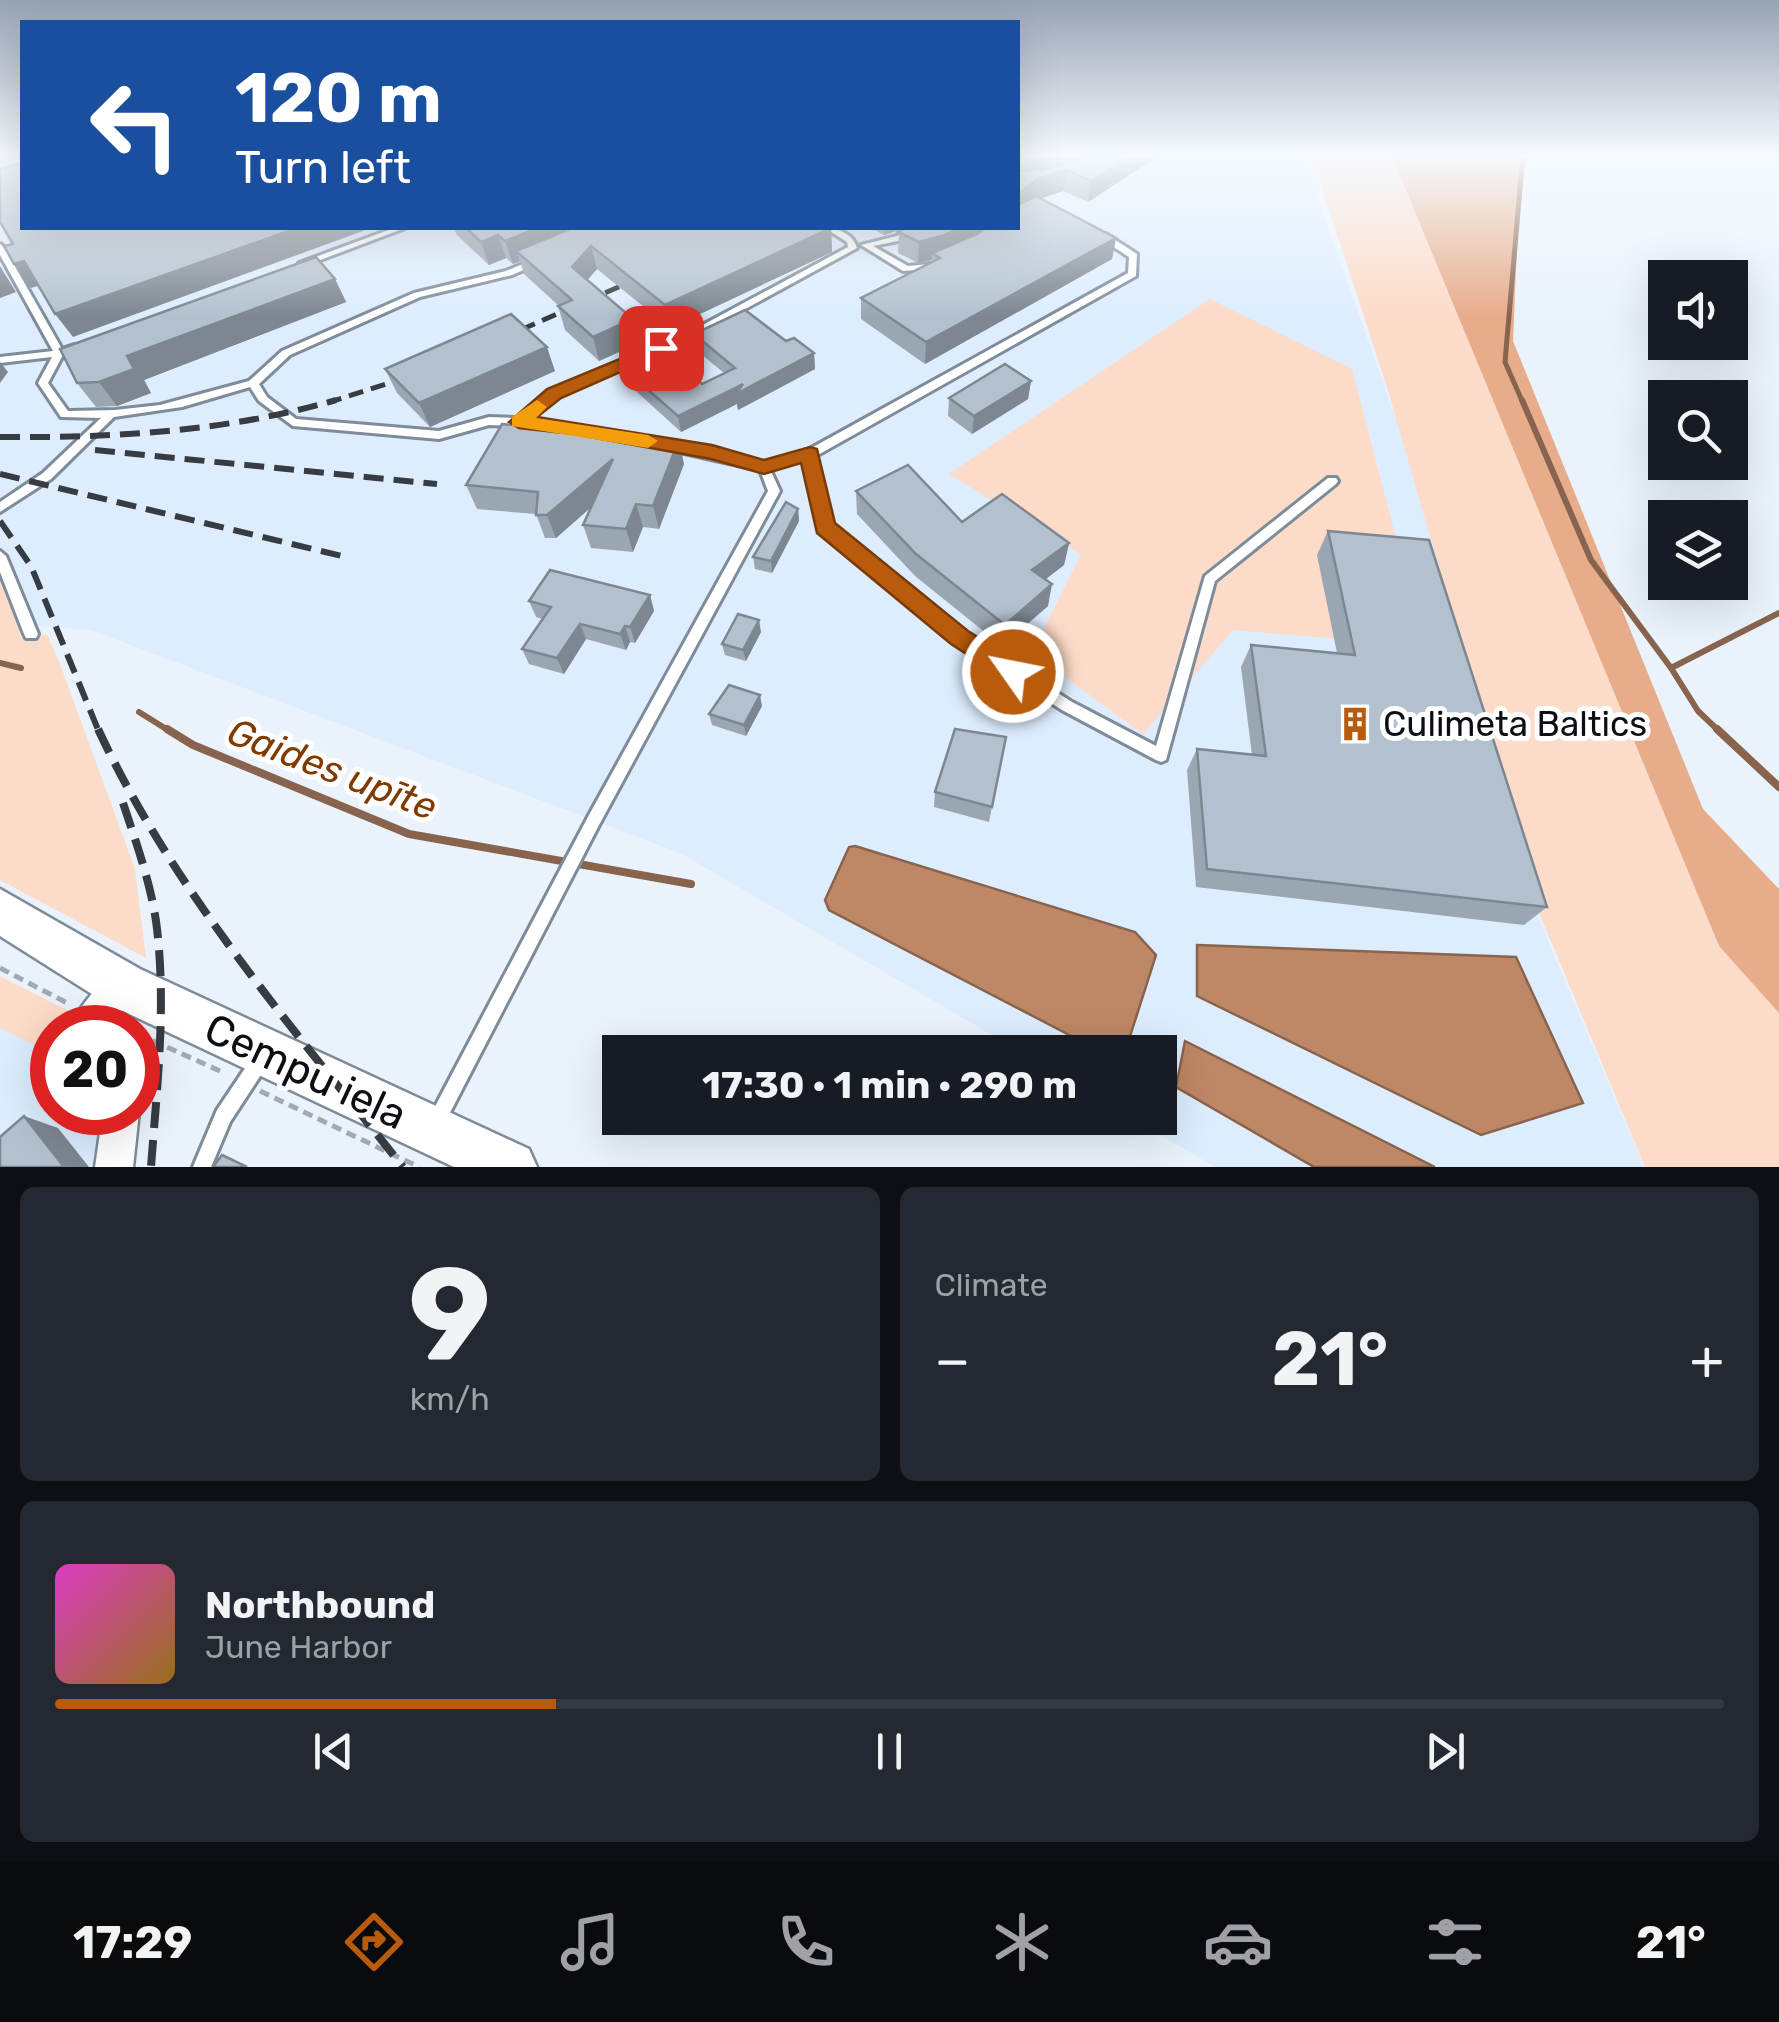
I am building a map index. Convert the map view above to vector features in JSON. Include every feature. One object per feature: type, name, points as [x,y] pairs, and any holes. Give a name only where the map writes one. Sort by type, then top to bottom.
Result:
[{"type":"main road","name":"Cempu iela","points":[[0,910],[253,1073],[425,1149],[512,1167]]},
{"type":"street","points":[[95,1005],[122,986]]},
{"type":"street","points":[[114,1167],[118,1135]]},
{"type":"lane","points":[[253,383],[263,400],[293,422],[439,435],[489,421],[574,427],[712,452],[764,467],[810,454],[1132,274],[1134,256],[1087,228]]},
{"type":"lane","points":[[282,271],[395,230]]},
{"type":"lane","points":[[832,230],[851,241],[853,248]]},
{"type":"lane","points":[[519,422],[554,393],[687,338],[853,248],[900,238],[916,230]]},
{"type":"lane","points":[[865,245],[906,269],[926,270],[942,262]]},
{"type":"lane","points":[[0,248],[59,354]]},
{"type":"lane","points":[[59,354],[43,383],[64,415],[110,416],[203,399],[253,383],[286,352],[418,295],[509,273],[544,258]]},
{"type":"lane","points":[[0,360],[59,354],[90,342]]},
{"type":"lane","points":[[0,508],[47,476],[110,416]]},
{"type":"lane","points":[[810,454],[825,527],[959,637],[1067,706],[1161,756],[1209,579],[1332,481]]},
{"type":"lane","points":[[425,1149],[774,491],[764,467]]},
{"type":"lane","points":[[0,556],[31,634]]},
{"type":"lane","points":[[202,1167],[223,1116],[253,1073]]},
{"type":"path","points":[[0,968],[61,1005]]},
{"type":"path","points":[[160,1041],[253,1073],[425,1149]]},
{"type":"shaded area","points":[[0,208],[15,208],[20,230],[1020,230],[1020,208],[1321,208],[1432,521],[1535,910],[1644,1167],[1215,1167],[1160,1135],[1177,1135],[1177,1035],[992,1035],[682,854],[91,630],[0,623]]},
{"type":"shaded area","points":[[1329,208],[1414,208],[1719,946],[1779,1013],[1779,1167],[1645,1167],[1540,915],[1386,384]]},
{"type":"shaded area","points":[[1414,208],[1519,208],[1513,341],[1703,809],[1779,889],[1779,1013],[1719,946]]},
{"type":"shaded area","points":[[1210,299],[1352,369],[1424,646],[1233,630],[1143,734],[1032,653],[1081,554],[949,474]]},
{"type":"shaded area","points":[[0,580],[21,638],[47,634],[60,664],[135,869],[146,958],[0,880]]},
{"type":"shaded area","points":[[849,847],[1135,932],[1156,955],[1130,1035],[1069,1035],[829,910],[825,900]]},
{"type":"shaded area","points":[[1197,945],[1516,957],[1583,1103],[1481,1135],[1197,996]]},
{"type":"shaded area","points":[[0,976],[57,1005],[30,1005],[30,1043],[0,1028]]},
{"type":"shaded area","points":[[0,996],[30,1009],[30,1135],[134,1135],[130,1167],[0,1167]]},
{"type":"shaded area","points":[[1185,1041],[1435,1167],[1314,1167],[1177,1088]]},
{"type":"building","points":[[0,208],[20,208],[20,230],[291,230],[55,314],[24,261],[14,264],[4,246],[13,244],[0,222]]},
{"type":"building","points":[[1020,208],[1060,208],[1116,238],[926,342],[861,298],[940,258],[932,253],[983,230],[1020,230]]},
{"type":"building","points":[[468,230],[533,230],[505,241],[498,235],[481,242]]},
{"type":"building","points":[[567,230],[827,230],[665,305],[591,246],[572,267],[633,319],[593,337],[558,306],[572,300],[516,251]]},
{"type":"building","points":[[902,230],[954,230],[919,242],[898,232]]},
{"type":"building","points":[[316,257],[335,279],[127,356],[134,369],[99,382],[77,383],[60,349]]},
{"type":"building","points":[[745,310],[786,341],[794,338],[814,353],[736,394],[743,384],[678,416],[623,368],[662,350],[702,384],[735,368],[694,334]]},
{"type":"building","points":[[511,314],[547,347],[419,403],[385,369]]},
{"type":"building","points":[[1005,364],[1031,381],[974,416],[949,398]]},
{"type":"building","points":[[502,424],[679,440],[653,506],[636,504],[626,529],[583,525],[613,459],[547,515],[536,515],[538,492],[466,485]]},
{"type":"building","points":[[908,465],[962,522],[1002,494],[1069,543],[1032,570],[1052,584],[1005,625],[916,554],[856,491]]},
{"type":"building","points":[[786,502],[798,509],[771,561],[753,557]]},
{"type":"building","name":"Culimeta Baltics","points":[[1328,531],[1429,540],[1547,907],[1207,869],[1197,749],[1266,756],[1251,645],[1355,655]]},
{"type":"building","points":[[550,570],[650,595],[630,627],[625,626],[620,634],[580,624],[557,658],[522,649],[551,607],[529,601]]},
{"type":"building","points":[[738,614],[759,620],[743,650],[722,644]]},
{"type":"building","points":[[729,685],[760,695],[744,725],[709,714]]},
{"type":"building","points":[[955,729],[1006,737],[992,807],[935,792]]},
{"type":"building","points":[[24,1116],[30,1124],[30,1135],[39,1135],[64,1167],[0,1167],[0,1137]]},
{"type":"building","points":[[222,1155],[247,1167],[213,1167]]},
{"type":"waterway","points":[[1518,208],[1505,362],[1523,403]]},
{"type":"waterway","points":[[1522,400],[1591,560],[1671,668]]},
{"type":"waterway","points":[[1671,668],[1779,613]]},
{"type":"waterway","name":"Gaides upīte","points":[[0,663],[21,668]]},
{"type":"waterway","points":[[1671,668],[1698,711],[1720,732]]},
{"type":"waterway","name":"Gaides upīte","points":[[139,712],[171,732]]},
{"type":"waterway","name":"Gaides upīte","points":[[167,729],[193,745],[409,834],[691,884]]},
{"type":"waterway","points":[[1717,729],[1779,787]]},
{"type":"railway","points":[[500,339],[646,275]]},
{"type":"railway","points":[[327,403],[417,374]]},
{"type":"railway","points":[[0,437],[169,431],[253,419],[336,400]]},
{"type":"railway","points":[[95,450],[437,484]]},
{"type":"railway","points":[[0,474],[350,558]]},
{"type":"railway","points":[[0,521],[31,566],[99,732]]},
{"type":"railway","points":[[98,729],[162,847],[237,957],[403,1167]]},
{"type":"railway","points":[[123,803],[150,891],[159,952],[160,1044],[151,1167]]},
{"type":"slow traffic","points":[[537,407],[519,422],[574,427],[648,441]]},
{"type":"place","name":"Culimeta Baltics","points":[[1355,724]]},
{"type":"route","points":[[661,348],[554,393],[519,422],[574,427],[712,452],[764,467],[810,454],[825,527],[959,637],[1013,672]]}]
